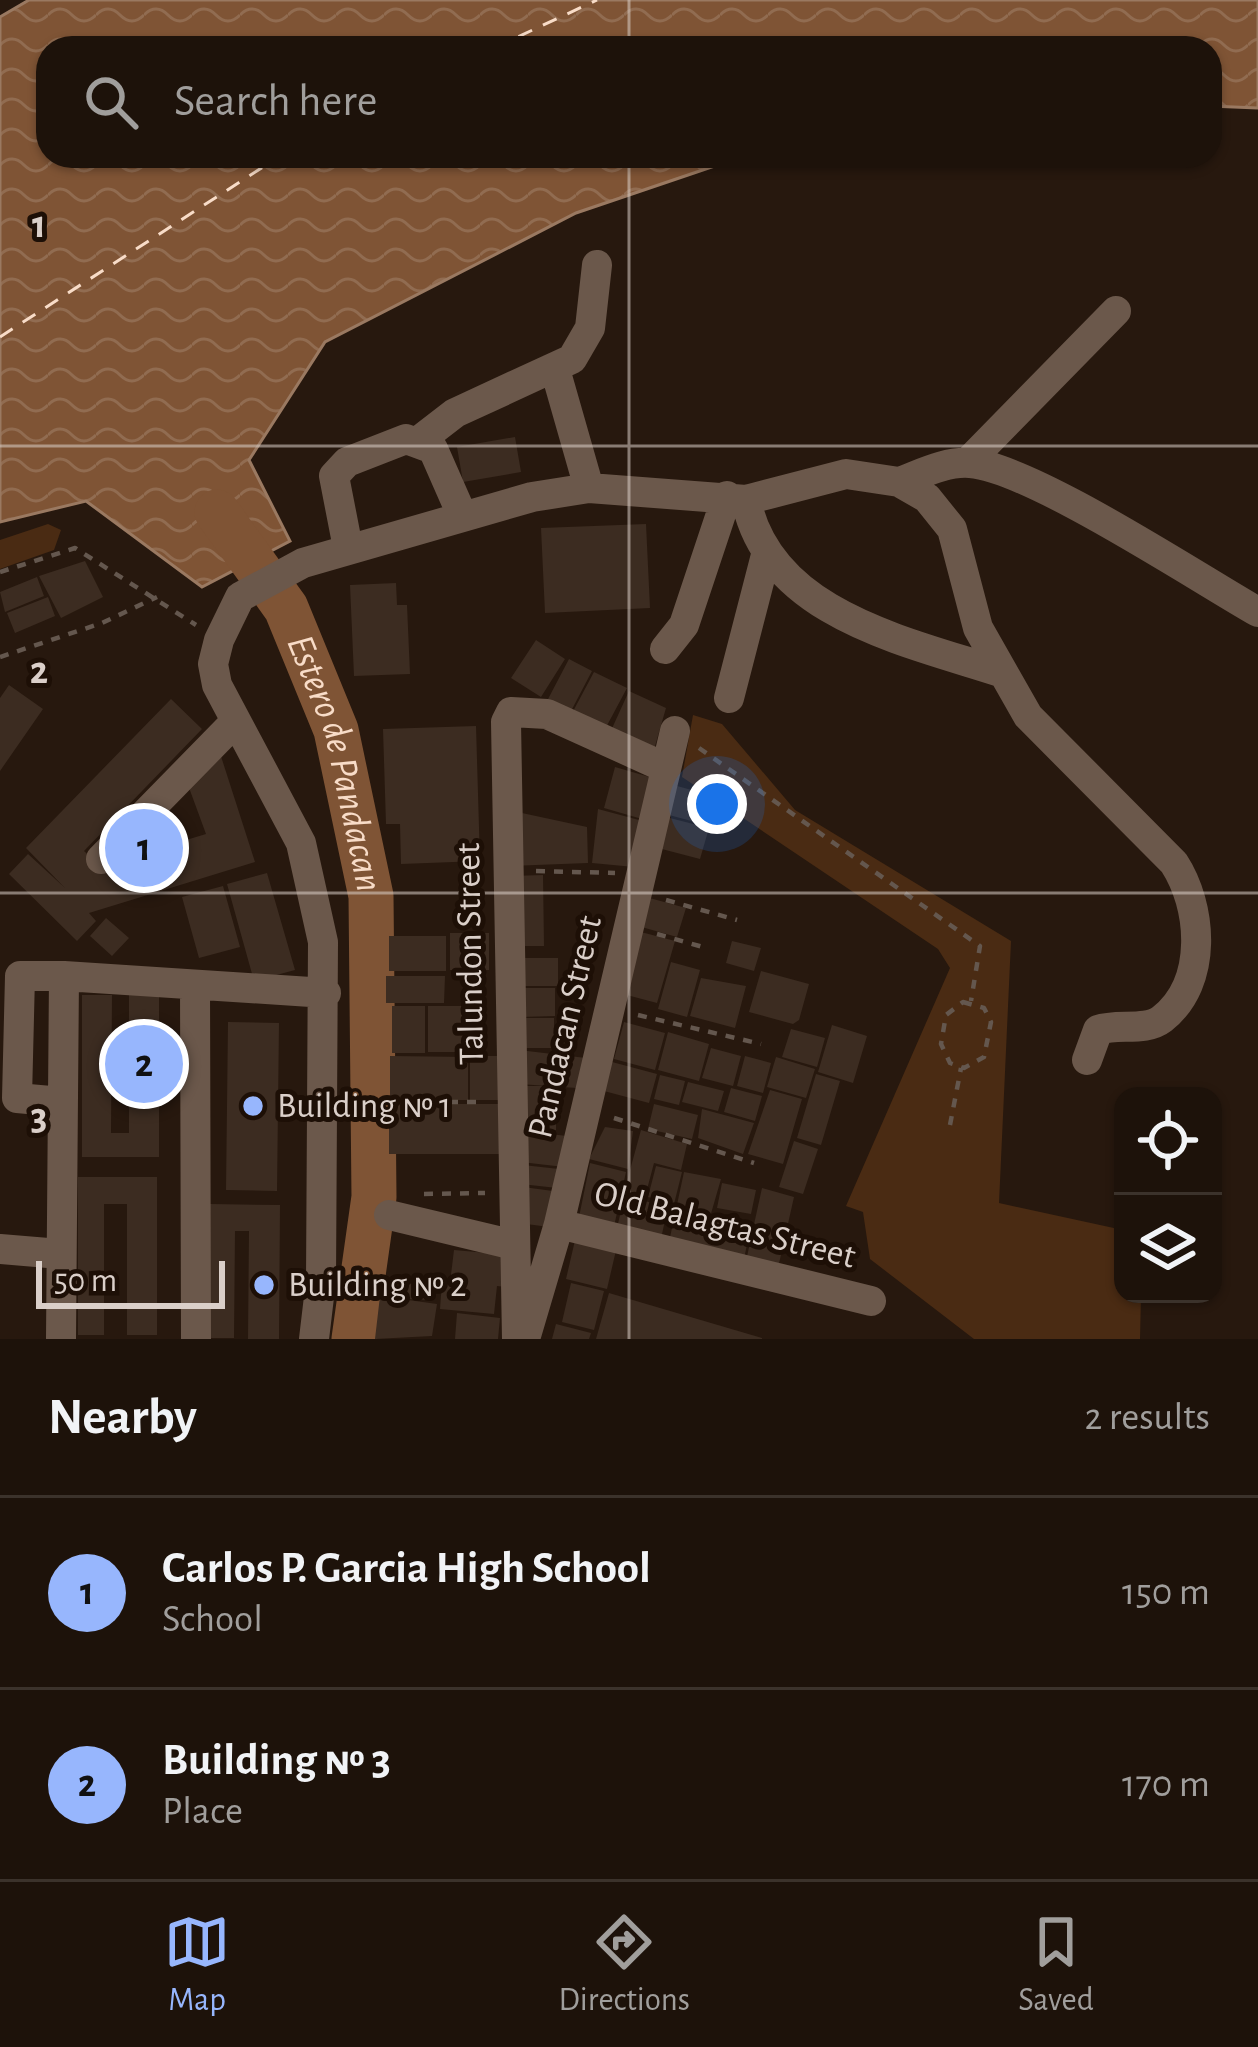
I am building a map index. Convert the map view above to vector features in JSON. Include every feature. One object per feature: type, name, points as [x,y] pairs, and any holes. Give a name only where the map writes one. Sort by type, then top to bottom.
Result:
[{"type":"street","points":[[348,548],[334,476],[347,462],[406,440],[421,440],[455,413],[555,370],[584,344],[597,266]]},
{"type":"street","points":[[899,482],[968,462],[1116,311]]},
{"type":"street","points":[[555,370],[590,488]]},
{"type":"street","points":[[421,440],[441,461],[462,515]]},
{"type":"street","points":[[968,462],[1042,489],[1258,612]]},
{"type":"street","points":[[314,1339],[321,1280],[326,993],[318,908],[301,843],[235,722],[213,664],[240,597],[292,569],[348,548],[462,515],[590,488],[736,498],[847,474],[899,482],[927,498],[952,529],[978,628],[1028,716],[1174,863],[1189,886],[1198,935],[1190,970],[1173,1006],[1149,1025],[1098,1030],[1087,1060]]},
{"type":"street","points":[[736,498],[766,555],[807,594],[867,629],[1000,672]]},
{"type":"street","points":[[665,649],[684,625],[736,498]]},
{"type":"street","points":[[729,698],[766,555]]},
{"type":"street","name":"Talundon Street","points":[[521,1339],[514,1245],[506,722],[511,712],[547,714],[666,768]]},
{"type":"street","points":[[101,860],[235,722]]},
{"type":"street","name":"Pandacan Street","points":[[521,1339],[560,1224],[675,731]]},
{"type":"street","points":[[62,1102],[17,1098],[20,976],[326,993]]},
{"type":"street","points":[[61,1339],[64,976]]},
{"type":"street","points":[[196,985],[196,1339]]},
{"type":"street","points":[[397,1205],[514,1245]]},
{"type":"street","name":"Old Balagtas Street","points":[[560,1224],[871,1301]]},
{"type":"street","points":[[0,1249],[60,1253]]},
{"type":"path","points":[[0,572],[75,548],[219,640]]},
{"type":"path","points":[[0,657],[158,597]]},
{"type":"path","points":[[675,731],[980,946],[970,1001]]},
{"type":"path","points":[[506,871],[639,883],[737,920]]},
{"type":"path","points":[[629,927],[704,947]]},
{"type":"path","points":[[970,1001],[989,1014],[987,1050],[979,1063],[961,1068],[945,1058],[941,1044],[950,1009],[970,1001]]},
{"type":"path","points":[[610,1008],[761,1044]]},
{"type":"path","points":[[950,1124],[961,1068]]},
{"type":"path","points":[[377,1102],[512,1102]]},
{"type":"path","points":[[586,1109],[754,1163]]},
{"type":"path","points":[[397,1205],[514,1193]]},
{"type":"shaded area","points":[[48,524],[61,530],[54,550],[0,569],[0,540]]},
{"type":"shaded area","points":[[693,715],[722,724],[795,810],[1011,941],[999,1203],[1114,1228],[1114,1303],[1141,1303],[1140,1339],[974,1339],[870,1259],[863,1212],[846,1206],[950,968],[938,949],[682,777]]},
{"type":"water","points":[[29,0],[1258,0],[1258,108],[1222,106],[1222,36],[36,36],[36,168],[709,168],[576,213],[325,342],[249,460],[290,541],[202,587],[86,501],[0,522],[0,17]]},
{"type":"building","points":[[515,437],[521,472],[463,482],[457,447]]},
{"type":"building","points":[[646,524],[650,608],[545,613],[541,528]]},
{"type":"building","points":[[85,561],[103,597],[61,618],[39,576]]},
{"type":"building","points":[[37,577],[44,596],[5,612],[0,592]]},
{"type":"building","points":[[396,583],[397,605],[407,605],[410,674],[354,676],[350,585]]},
{"type":"building","points":[[48,597],[55,616],[15,633],[7,613]]},
{"type":"building","points":[[536,640],[565,659],[541,697],[511,678]]},
{"type":"building","points":[[569,659],[592,671],[570,713],[547,701]]},
{"type":"building","points":[[594,672],[627,688],[603,733],[570,717]]},
{"type":"building","points":[[9,685],[43,709],[0,771],[0,698]]},
{"type":"building","points":[[629,691],[666,708],[651,760],[609,735]]},
{"type":"building","points":[[171,699],[202,729],[84,851],[100,866],[206,834],[184,774],[218,747],[255,862],[89,913],[96,921],[77,941],[9,874],[28,854],[65,888],[26,848]]},
{"type":"building","points":[[476,726],[480,861],[401,864],[400,824],[386,824],[383,729]]},
{"type":"building","points":[[615,767],[653,778],[642,819],[604,808]]},
{"type":"building","points":[[677,786],[703,793],[695,822],[669,815]]},
{"type":"building","points":[[598,809],[639,820],[634,867],[592,863]]},
{"type":"building","points":[[508,810],[587,827],[588,863],[510,866]]},
{"type":"building","points":[[666,817],[709,828],[700,859],[658,848]]},
{"type":"building","points":[[267,873],[295,970],[254,981],[227,884]]},
{"type":"building","points":[[543,875],[544,946],[513,946],[511,876]]},
{"type":"building","points":[[223,886],[240,947],[199,958],[182,897]]},
{"type":"building","points":[[646,897],[686,908],[677,937],[638,926]]},
{"type":"building","points":[[106,918],[129,938],[112,956],[90,936]]},
{"type":"building","points":[[641,932],[675,941],[657,1003],[623,994]]},
{"type":"building","points":[[450,933],[489,933],[489,970],[450,970]]},
{"type":"building","points":[[389,936],[446,936],[446,971],[389,971]]},
{"type":"building","points":[[732,941],[761,948],[754,971],[726,963]]},
{"type":"building","points":[[519,958],[558,958],[558,986],[519,986]]},
{"type":"building","points":[[671,962],[700,970],[687,1017],[658,1009]]},
{"type":"building","points":[[761,971],[809,984],[799,1020],[793,1024],[749,1012]]},
{"type":"building","points":[[386,976],[445,976],[444,1003],[386,1003]]},
{"type":"building","points":[[701,978],[746,986],[735,1028],[690,1016]]},
{"type":"building","points":[[521,988],[555,988],[555,1016],[521,1017]]},
{"type":"building","points":[[82,995],[112,995],[111,1133],[129,1133],[129,995],[159,995],[159,1157],[82,1157]]},
{"type":"building","points":[[392,1006],[425,1006],[425,1053],[392,1053]]},
{"type":"building","points":[[428,1006],[483,1006],[483,1052],[428,1052]]},
{"type":"building","points":[[516,1018],[554,1018],[554,1048],[517,1048]]},
{"type":"building","name":"Building № 1","points":[[228,1022],[279,1023],[277,1191],[226,1190]]},
{"type":"building","points":[[624,1022],[665,1033],[655,1070],[614,1059]]},
{"type":"building","points":[[832,1025],[867,1036],[853,1083],[818,1072]]},
{"type":"building","points":[[791,1029],[825,1038],[817,1067],[782,1057]]},
{"type":"building","points":[[668,1032],[709,1044],[699,1081],[658,1070]]},
{"type":"building","points":[[711,1048],[741,1056],[733,1086],[702,1078]]},
{"type":"building","points":[[519,1050],[586,1058],[577,1088],[519,1084]]},
{"type":"building","points":[[390,1056],[468,1057],[468,1100],[390,1100]]},
{"type":"building","points":[[470,1056],[506,1056],[506,1100],[470,1100]]},
{"type":"building","points":[[745,1056],[771,1063],[763,1093],[737,1086]]},
{"type":"building","points":[[776,1057],[815,1069],[806,1098],[767,1087]]},
{"type":"building","points":[[612,1062],[657,1074],[649,1103],[604,1091]]},
{"type":"building","points":[[816,1074],[840,1081],[821,1145],[797,1138]]},
{"type":"building","points":[[660,1075],[685,1081],[679,1105],[654,1099]]},
{"type":"building","points":[[688,1082],[724,1091],[718,1111],[682,1102]]},
{"type":"building","points":[[525,1086],[556,1086],[556,1130],[526,1130]]},
{"type":"building","points":[[731,1088],[762,1096],[755,1121],[724,1112]]},
{"type":"building","points":[[770,1090],[802,1099],[783,1164],[748,1154]]},
{"type":"building","points":[[389,1104],[508,1104],[508,1154],[389,1154]]},
{"type":"building","points":[[654,1104],[698,1115],[692,1139],[648,1129]]},
{"type":"building","points":[[702,1109],[754,1123],[743,1154],[698,1138]]},
{"type":"building","points":[[605,1127],[633,1131],[628,1169],[589,1159]]},
{"type":"building","points":[[641,1130],[687,1144],[681,1170],[654,1163],[645,1197],[624,1192]]},
{"type":"building","points":[[524,1131],[567,1136],[564,1167],[521,1162]]},
{"type":"building","points":[[794,1141],[818,1149],[803,1194],[779,1187]]},
{"type":"building","points":[[590,1163],[626,1172],[613,1231],[578,1222]]},
{"type":"building","points":[[523,1165],[559,1169],[557,1188],[521,1184]]},
{"type":"building","points":[[656,1166],[682,1172],[674,1204],[648,1197]]},
{"type":"building","points":[[684,1172],[721,1179],[710,1217],[751,1225],[744,1259],[669,1242]]},
{"type":"building","points":[[78,1177],[157,1177],[157,1335],[127,1335],[127,1204],[104,1204],[104,1335],[78,1335]]},
{"type":"building","points":[[722,1183],[756,1190],[751,1214],[717,1208]]},
{"type":"building","points":[[523,1187],[553,1191],[549,1227],[519,1223]]},
{"type":"building","points":[[762,1188],[794,1197],[778,1268],[746,1261]]},
{"type":"building","points":[[644,1201],[668,1206],[661,1239],[617,1228],[623,1202],[643,1206]]},
{"type":"building","name":"Building № 2","points":[[210,1204],[280,1205],[279,1339],[248,1339],[249,1231],[235,1231],[234,1338],[208,1338]]},
{"type":"building","points":[[576,1236],[617,1246],[607,1289],[566,1279]]},
{"type":"building","points":[[454,1250],[510,1255],[507,1287],[497,1286],[494,1314],[440,1309],[442,1282],[450,1283]]},
{"type":"building","points":[[406,1279],[433,1280],[432,1300],[405,1299]]},
{"type":"building","points":[[571,1283],[604,1291],[594,1330],[562,1322]]},
{"type":"building","points":[[609,1293],[762,1338],[762,1339],[596,1339]]},
{"type":"building","points":[[380,1296],[437,1304],[432,1336],[375,1339]]},
{"type":"building","points":[[457,1313],[500,1318],[498,1339],[455,1339]]},
{"type":"building","points":[[556,1324],[591,1333],[589,1339],[552,1339]]},
{"type":"waterway","name":"Estero de Pandacan","points":[[217,512],[286,608],[336,730],[371,896],[374,1197],[354,1339]]},
{"type":"ferry route","points":[[520,36],[597,0]]},
{"type":"ferry route","points":[[0,337],[261,168]]},
{"type":"place","name":"Carlos P. Garcia High School","points":[[144,848]]},
{"type":"place","name":"Building № 3","points":[[144,1064]]},
{"type":"place","name":"Building № 1","points":[[253,1106]]},
{"type":"place","name":"Building № 2","points":[[264,1285]]}]
